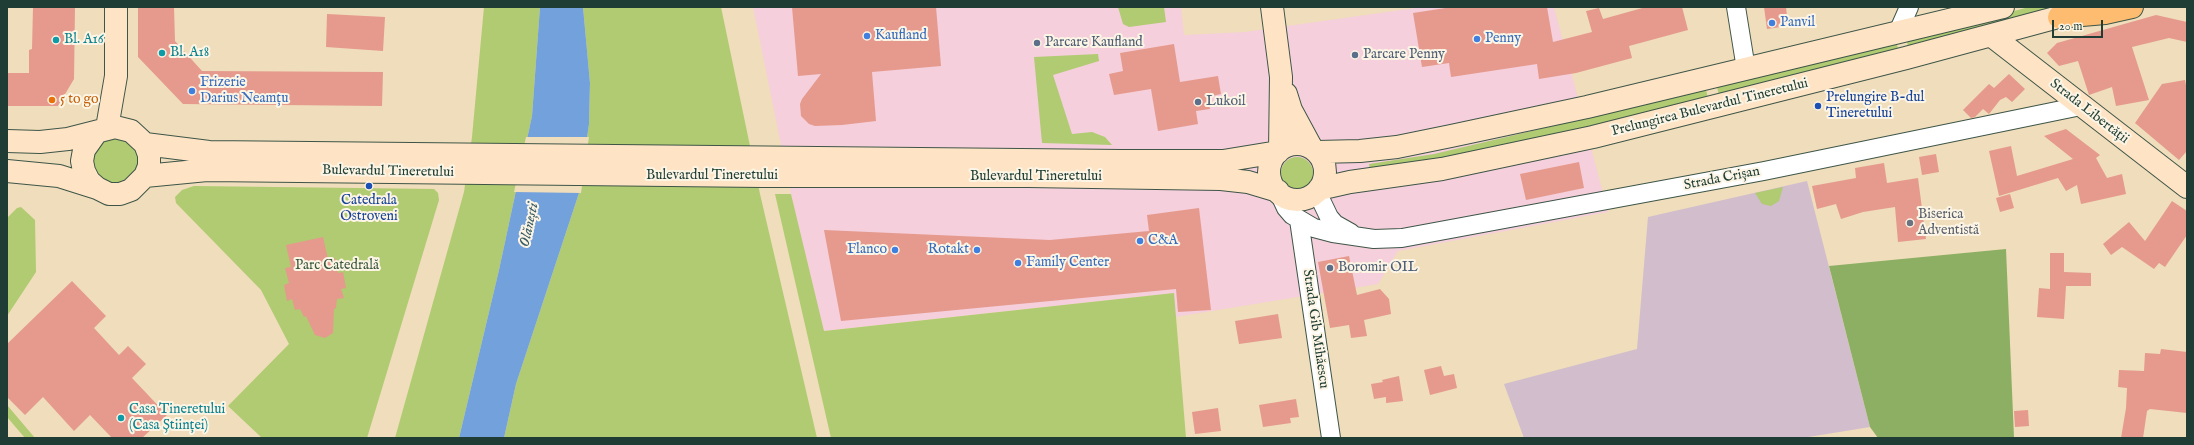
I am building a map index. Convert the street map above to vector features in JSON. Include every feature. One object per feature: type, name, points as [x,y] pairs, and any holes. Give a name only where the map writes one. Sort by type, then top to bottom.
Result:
[{"type":"main road","points":[[97,188],[89,181],[82,161],[84,150],[102,131],[116,76],[116,7]]},
{"type":"main road","points":[[1272,7],[1281,77],[1279,151],[1273,158],[1269,172],[1273,186],[1279,192]]},
{"type":"main road","name":"Prelungirea Bulevardul Tineretului","points":[[1314,149],[1360,151],[1419,143],[1587,107],[1746,69],[1898,32],[1962,11],[2003,7]]},
{"type":"main road","name":"Prelungirea Bulevardul Tineretului","points":[[1318,191],[1350,182],[1442,169],[1593,137],[1992,36],[2096,7]]},
{"type":"main road","points":[[2019,57],[2019,46],[2023,37],[2049,20],[2105,13],[2132,7]]},
{"type":"main road","name":"Strada Libertății","points":[[1992,36],[2187,187]]},
{"type":"main road","points":[[7,171],[59,176],[97,188],[109,194],[120,194],[131,190],[145,176],[149,166],[149,154],[138,137],[116,76]]},
{"type":"main road","points":[[1281,77],[1291,110],[1314,149],[1323,160],[1325,170],[1324,180],[1318,191]]},
{"type":"main road","name":"Bulevardul Tineretului","points":[[7,141],[40,142],[68,139],[115,127],[138,137],[209,152],[451,163],[762,167],[1028,176],[1221,179],[1248,182],[1279,192],[1285,197],[1298,200],[1305,199],[1318,191]]},
{"type":"main road","points":[[7,147],[40,142]]},
{"type":"main road","name":"Bulevardul Tineretului","points":[[762,167],[1206,162],[1238,160],[1279,151],[1295,144],[1314,149]]},
{"type":"main road","name":"Bulevardul Tineretului","points":[[145,176],[207,170],[451,163]]},
{"type":"street","points":[[1736,7],[1746,69]]},
{"type":"street","points":[[1898,32],[1909,7]]},
{"type":"street","name":"Strada Crișan","points":[[1279,192],[1286,208],[1299,220],[1314,228],[1333,233],[1363,237],[1386,239],[1410,237],[1764,171],[2081,106]]},
{"type":"street","name":"Strada Crișan","points":[[1318,191],[1324,211],[1335,224],[1348,232],[1363,237]]},
{"type":"street","name":"Strada Gib Mihăescu","points":[[1299,220],[1331,438]]},
{"type":"shaded area","points":[[753,7],[1181,7],[1184,35],[1245,32],[1422,7],[1554,7],[1608,212],[1398,251],[1378,284],[1175,317],[1174,293],[823,331],[791,194]]},
{"type":"shaded area","points":[[1807,181],[1870,427],[1802,438],[1524,438],[1504,384],[1637,349],[1648,217]]},
{"type":"green space","points":[[484,7],[540,7],[532,116],[499,270],[459,438],[395,438],[464,192],[472,137]]},
{"type":"green space","points":[[583,7],[721,7],[760,194],[817,438],[504,438],[516,384],[579,193],[589,124],[590,83]]},
{"type":"green space","points":[[1118,7],[1164,7],[1166,22],[1129,27],[1123,24]]},
{"type":"green space","points":[[2029,7],[2065,7],[1909,48],[1906,40]]},
{"type":"green space","points":[[1896,42],[1899,51],[1719,95],[1717,87]]},
{"type":"green space","points":[[1098,54],[1099,61],[1053,75],[1072,134],[1092,132],[1105,137],[1112,145],[1042,143],[1034,57]]},
{"type":"green space","points":[[1706,90],[1708,98],[1437,163],[1370,172],[1369,164],[1434,154]]},
{"type":"green space","points":[[122,135],[139,151],[137,174],[118,186],[97,178],[90,155],[98,141]]},
{"type":"green space","points":[[1294,157],[1300,157],[1310,164],[1313,173],[1312,179],[1306,186],[1300,189],[1294,189],[1284,182],[1281,176],[1281,170],[1288,160]]},
{"type":"green space","name":"Parc Catedrală","points":[[194,186],[434,189],[438,193],[439,200],[367,438],[262,438],[228,406],[289,344],[261,290],[176,203],[175,197],[182,190]]},
{"type":"green space","points":[[1783,187],[1779,201],[1771,206],[1762,204],[1755,193]]},
{"type":"green space","points":[[775,194],[791,194],[824,331],[1174,293],[1186,438],[831,438]]},
{"type":"green space","points":[[21,207],[35,220],[36,272],[7,316],[7,218],[17,208]]},
{"type":"green space","points":[[2006,249],[2014,438],[1878,438],[1870,427],[1829,266]]},
{"type":"green space","points":[[7,405],[35,438],[25,438],[7,417]]},
{"type":"water","name":"Olănești","points":[[540,7],[583,7],[590,83],[589,124],[579,193],[516,384],[504,438],[459,438],[499,270],[532,116]]},
{"type":"pier","points":[[526,137],[589,137],[581,193],[514,192]]},
{"type":"building","name":"Bl. A16","points":[[33,7],[75,7],[74,79],[58,106],[7,106],[7,73],[29,73],[29,50],[32,49]]},
{"type":"building","name":"Bl. A18","points":[[138,7],[174,7],[175,41],[202,71],[383,72],[382,106],[183,104],[138,57]]},
{"type":"building","name":"Kaufland","points":[[792,7],[936,7],[941,66],[872,72],[876,121],[842,125],[815,126],[809,124],[801,116],[800,104],[802,99],[821,74],[798,76]]},
{"type":"building","points":[[1452,7],[1547,7],[1553,42],[1592,32],[1586,11],[1599,8],[1603,19],[1646,7],[1682,7],[1688,30],[1629,46],[1632,58],[1576,73],[1539,79],[1537,64],[1451,77],[1449,63],[1422,67],[1413,13]]},
{"type":"building","points":[[1764,7],[1786,7],[1788,26],[1767,29]]},
{"type":"building","points":[[327,14],[385,17],[383,51],[326,47]]},
{"type":"building","points":[[2156,15],[2187,22],[2187,42],[2169,38],[2132,47],[2149,100],[2116,106],[2112,87],[2089,95],[2078,61],[2059,66],[2047,53],[2057,43]]},
{"type":"building","points":[[1174,44],[1180,82],[1218,76],[1221,94],[1208,97],[1210,109],[1196,111],[1198,124],[1158,131],[1151,89],[1114,95],[1109,74],[1123,71],[1120,53]]},
{"type":"building","points":[[2009,74],[2025,89],[2012,102],[2006,97],[2000,100],[1989,114],[1983,109],[1975,117],[1971,118],[1963,110],[1989,84],[1994,88]]},
{"type":"building","points":[[2185,80],[2187,91],[2187,151],[2179,160],[2135,123],[2162,84]]},
{"type":"building","points":[[2066,129],[2100,155],[2096,158],[2107,178],[2122,174],[2126,194],[2081,204],[2077,185],[2066,191],[2058,178],[1999,196],[1989,151],[2011,146],[2017,176],[2073,159],[2044,136]]},
{"type":"building","points":[[1936,154],[1939,172],[1922,175],[1919,157]]},
{"type":"building","points":[[1579,162],[1584,188],[1526,200],[1520,174]]},
{"type":"building","points":[[1884,163],[1887,183],[1918,178],[1926,239],[1898,242],[1895,207],[1863,212],[1841,219],[1836,204],[1817,209],[1812,186],[1856,178],[1855,168]]},
{"type":"building","points":[[2010,194],[2014,208],[2000,212],[1996,198]]},
{"type":"building","points":[[2172,201],[2187,211],[2187,235],[2165,267],[2159,263],[2154,269],[2122,247],[2111,255],[2103,244],[2129,222],[2145,241]]},
{"type":"building","name":"Family Center","points":[[1199,208],[1211,310],[1178,312],[1176,289],[841,321],[824,230],[1050,240],[1149,231],[1147,215]]},
{"type":"building","points":[[323,237],[328,259],[335,258],[338,273],[343,272],[346,288],[341,289],[344,298],[337,299],[336,308],[334,309],[333,333],[325,338],[315,335],[306,316],[304,317],[300,309],[295,310],[292,299],[287,301],[284,285],[289,283],[285,268],[291,267],[286,245]]},
{"type":"building","points":[[2050,253],[2064,253],[2064,272],[2091,273],[2091,286],[2066,286],[2064,319],[2037,317],[2039,288],[2050,289]]},
{"type":"building","points":[[1349,256],[1357,295],[1380,289],[1389,299],[1391,314],[1364,320],[1367,336],[1351,338],[1349,325],[1330,328],[1318,262]]},
{"type":"building","points":[[72,281],[106,316],[94,328],[119,355],[128,346],[146,364],[132,378],[167,415],[142,438],[112,438],[90,415],[74,431],[43,397],[25,415],[7,397],[7,344]]},
{"type":"building","points":[[1278,314],[1282,338],[1239,344],[1235,321]]},
{"type":"building","points":[[2161,349],[2187,352],[2187,413],[2150,409],[2147,411],[2143,438],[2121,438],[2126,408],[2127,388],[2118,387],[2119,370],[2144,371],[2145,353],[2160,354]]},
{"type":"building","points":[[1441,366],[1444,376],[1454,374],[1457,388],[1430,395],[1424,370]]},
{"type":"building","points":[[1399,376],[1403,401],[1386,403],[1386,397],[1374,399],[1371,384],[1383,382],[1382,380]]},
{"type":"building","points":[[1296,399],[1299,417],[1290,418],[1291,423],[1263,427],[1259,405]]},
{"type":"building","points":[[1218,408],[1221,431],[1195,434],[1192,412]]},
{"type":"building","points":[[2028,410],[2029,426],[2015,427],[2014,411]]},
{"type":"place","name":"Panvil","points":[[1772,23]]},
{"type":"place","name":"Kaufland","points":[[867,36]]},
{"type":"place","name":"Penny","points":[[1477,39]]},
{"type":"place","name":"Bl. A16","points":[[56,40]]},
{"type":"place","name":"Parcare Kaufland","points":[[1037,43]]},
{"type":"place","name":"Bl. A18","points":[[162,53]]},
{"type":"place","name":"Parcare Penny","points":[[1355,55]]},
{"type":"place","name":"Frizerie Darius Neamțu","points":[[192,91]]},
{"type":"place","name":"5 to go","points":[[52,100]]},
{"type":"place","name":"Lukoil","points":[[1198,102]]},
{"type":"place","name":"Prelungire B-dul Tineretului","points":[[1818,106]]},
{"type":"place","name":"Catedrala Ostroveni","points":[[369,186]]},
{"type":"place","name":"Biserica Adventistă","points":[[1910,223]]},
{"type":"place","name":"C&A","points":[[1140,241]]},
{"type":"place","name":"Flanco","points":[[895,250]]},
{"type":"place","name":"Rotakt","points":[[977,250]]},
{"type":"place","name":"Family Center","points":[[1018,263]]},
{"type":"place","name":"Boromir OIL","points":[[1330,268]]},
{"type":"place","name":"Casa Tineretului (Casa Științei)","points":[[121,418]]}]
